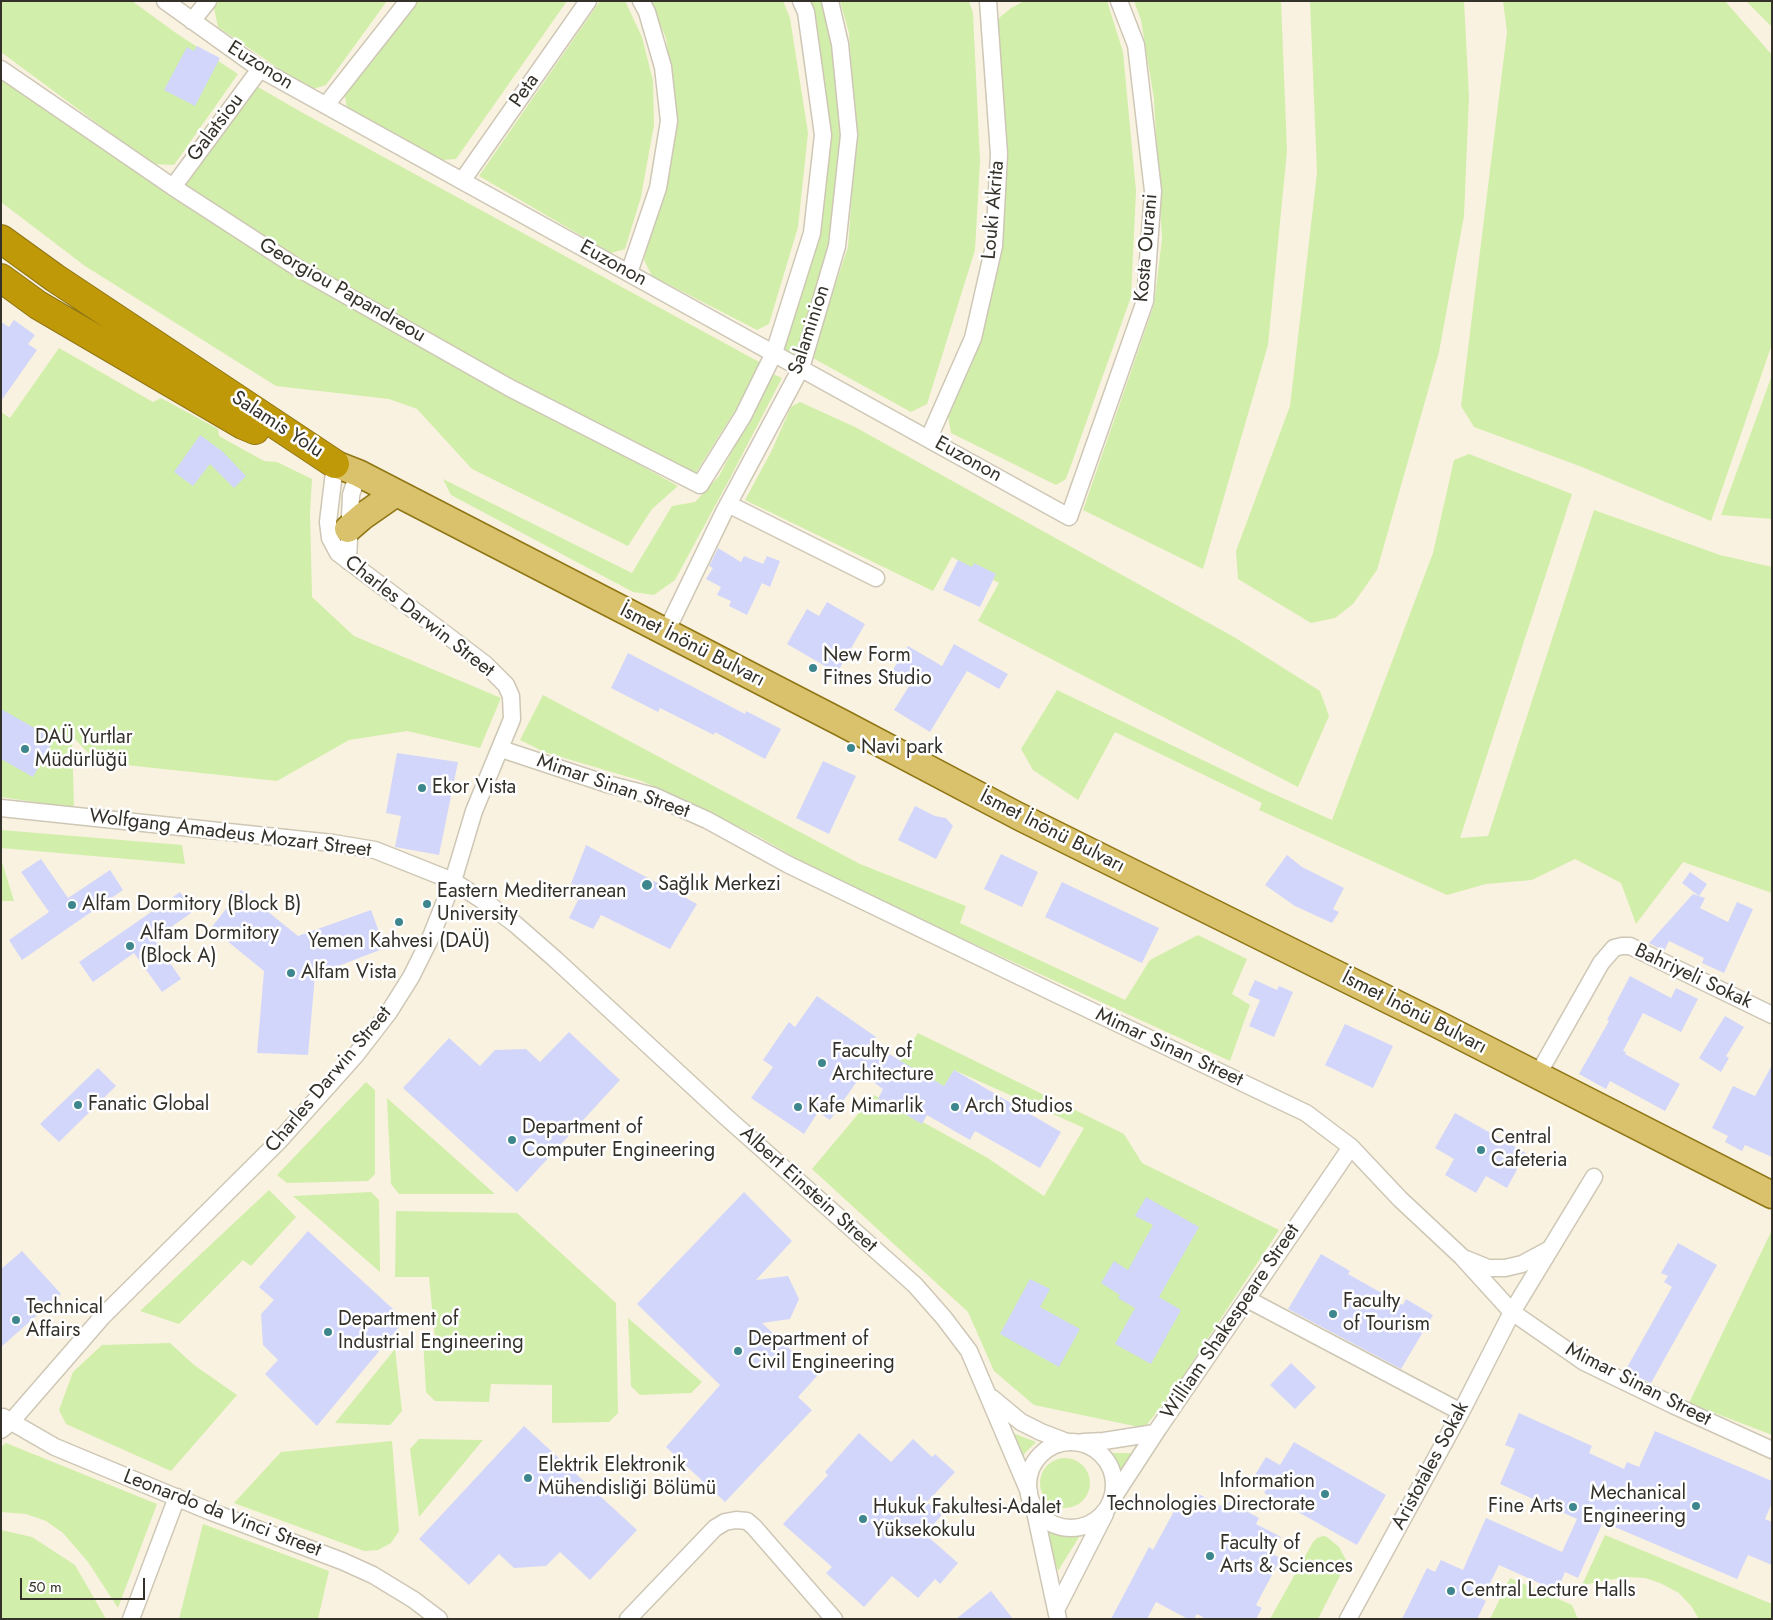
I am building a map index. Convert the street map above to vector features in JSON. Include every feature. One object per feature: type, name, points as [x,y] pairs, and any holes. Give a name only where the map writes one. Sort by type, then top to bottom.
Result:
[{"type":"highway","name":"Salamis Yolu","points":[[1,239],[55,278],[346,468]]},
{"type":"highway","name":"Salamis Yolu","points":[[1,278],[38,305],[243,424],[346,468]]},
{"type":"main road","name":"İsmet İnönü Bulvarı","points":[[346,468],[396,492],[1018,816],[1437,1024],[1536,1076],[1772,1194]]},
{"type":"main road","points":[[348,529],[368,511],[396,492]]},
{"type":"street","name":"Euzonon","points":[[165,1],[260,69],[1069,517]]},
{"type":"street","points":[[192,21],[208,1]]},
{"type":"street","points":[[326,106],[408,1]]},
{"type":"street","name":"Peta","points":[[462,181],[588,1]]},
{"type":"street","points":[[629,273],[658,188],[669,121],[663,67],[647,12],[641,1]]},
{"type":"street","name":"Salaminion","points":[[700,485],[743,416],[774,353],[812,233],[823,135],[806,12],[801,1]]},
{"type":"street","name":"Salaminion","points":[[666,632],[726,508],[801,368],[837,246],[849,134],[840,44],[830,1]]},
{"type":"street","name":"Kosta Ourani","points":[[1069,517],[1145,301],[1153,191],[1136,45],[1119,1]]},
{"type":"street","name":"Louki Akrita","points":[[929,438],[973,338],[994,246],[999,154],[991,2]]},
{"type":"street","name":"Georgiou Papandreou","points":[[1,69],[173,187],[306,273],[510,388],[700,485]]},
{"type":"street","name":"Galatsiou","points":[[173,187],[260,69]]},
{"type":"street","points":[[346,468],[351,495],[348,560]]},
{"type":"street","name":"Charles Darwin Street","points":[[4,1423],[103,1316],[256,1166],[355,1056],[389,1012],[411,977],[430,939],[453,881],[474,810],[512,719],[510,696],[506,685],[485,664],[338,553],[330,538],[328,522],[346,468]]},
{"type":"street","points":[[726,508],[876,578]]},
{"type":"street","name":"Mimar Sinan Street","points":[[501,749],[607,784],[654,796],[707,820],[789,866],[1306,1112],[1351,1147],[1400,1199],[1462,1257],[1512,1312],[1584,1362],[1772,1450]]},
{"type":"street","name":"Wolfgang Amadeus Mozart Street","points":[[1,808],[333,843],[375,850],[453,881]]},
{"type":"street","name":"Albert Einstein Street","points":[[453,881],[515,924],[732,1122],[915,1285],[944,1318],[969,1351],[1031,1498],[1057,1613]]},
{"type":"street","name":"Bahriyeli Sokak","points":[[1536,1076],[1600,962],[1614,948],[1630,946],[1772,1014]]},
{"type":"street","name":"William Shakespeare Street","points":[[1057,1613],[1110,1503],[1351,1147]]},
{"type":"street","name":"Aristotales Sokak","points":[[1348,1619],[1461,1412],[1512,1312],[1594,1177]]},
{"type":"street","points":[[1462,1257],[1488,1268],[1505,1268],[1522,1264],[1550,1249]]},
{"type":"street","points":[[1247,1299],[1461,1412]]},
{"type":"street","points":[[987,1392],[999,1405],[1021,1422],[1041,1432],[1072,1442],[1090,1446],[1100,1452],[1108,1462],[1113,1473],[1115,1486],[1110,1503],[1101,1516],[1081,1527],[1058,1526],[1040,1514],[1031,1498],[1028,1480],[1031,1469],[1045,1450],[1056,1445],[1072,1442],[1104,1441],[1156,1433]]},
{"type":"street","name":"Leonardo da Vinci Street","points":[[4,1423],[55,1447],[209,1511],[342,1561],[373,1575],[414,1600],[440,1619]]},
{"type":"street","points":[[131,1619],[177,1497]]},
{"type":"street","points":[[628,1619],[715,1528],[725,1522],[736,1520],[747,1521],[754,1527],[834,1619]]},
{"type":"green space","points":[[1,1],[132,1],[238,74],[174,165],[152,164],[1,52]]},
{"type":"green space","points":[[219,1],[387,1],[326,85],[310,90],[218,27],[214,8]]},
{"type":"green space","points":[[416,1],[567,1],[456,159],[442,160],[347,108],[345,96],[363,69]]},
{"type":"green space","points":[[600,1],[625,1],[642,37],[653,81],[654,125],[641,197],[625,249],[611,253],[479,176]]},
{"type":"green space","points":[[650,1],[783,1],[790,18],[808,133],[798,227],[769,324],[757,330],[652,276],[644,260],[677,117],[666,38]]},
{"type":"green space","points":[[801,1],[830,1],[849,135],[837,246],[801,368],[774,353],[812,233],[823,135]]},
{"type":"green space","points":[[840,1],[969,1],[973,13],[980,161],[975,250],[927,404],[911,412],[811,357],[848,247],[856,135],[849,33]]},
{"type":"green space","points":[[1024,1],[1107,1],[1123,52],[1136,191],[1131,297],[1066,479],[1056,485],[951,433],[948,416],[980,341],[1002,240],[997,25],[999,18],[1011,8]]},
{"type":"green space","points":[[1134,1],[1281,1],[1287,151],[1268,345],[1203,569],[1083,510],[1154,305],[1162,239],[1154,99],[1141,20]]},
{"type":"green space","points":[[1310,1],[1464,1],[1469,96],[1464,216],[1439,352],[1377,570],[1353,604],[1335,618],[1311,623],[1238,579],[1236,551],[1290,406],[1317,173]]},
{"type":"green space","points":[[1503,1],[1725,1],[1772,55],[1772,344],[1711,521],[1582,467],[1474,427],[1461,406],[1507,32]]},
{"type":"green space","points":[[1746,1],[1772,1],[1772,27]]},
{"type":"green space","points":[[1,79],[285,268],[678,486],[652,509],[628,546],[472,469],[417,409],[389,399],[276,386],[85,266],[1,202]]},
{"type":"green space","points":[[258,87],[761,363],[736,409],[695,474],[522,387],[304,263],[182,183]]},
{"type":"green space","points":[[59,348],[153,402],[161,398],[218,429],[219,436],[264,461],[277,462],[312,479],[310,513],[312,597],[354,636],[501,698],[480,748],[407,731],[349,740],[277,781],[97,762],[72,736],[74,808],[1,797],[1,412],[10,418]]},
{"type":"green space","points":[[773,374],[782,378],[729,480],[675,580],[654,595],[633,592],[451,495],[443,479],[632,573],[672,506],[695,502],[719,476]]},
{"type":"green space","points":[[1772,375],[1772,519],[1721,515]]},
{"type":"green space","points":[[800,402],[855,427],[1234,637],[1320,691],[1329,716],[1298,787],[978,621],[999,583],[952,557],[933,591],[745,500],[771,452],[791,407]]},
{"type":"green space","points":[[1469,454],[1572,494],[1460,838],[1488,836],[1594,510],[1720,555],[1772,567],[1772,893],[1683,862],[1636,924],[1621,883],[1575,859],[1532,880],[1486,884],[1447,895],[1259,810],[1262,803],[1115,732],[1078,800],[1033,770],[1021,749],[1057,690],[1267,791],[1332,820],[1433,553],[1454,460]]},
{"type":"green space","points":[[543,695],[860,864],[966,906],[960,923],[1125,1000],[1150,960],[1198,935],[1247,959],[1232,994],[1250,1005],[1230,1061],[832,879],[756,835],[642,781],[544,752],[520,740]]},
{"type":"green space","points":[[1,830],[182,845],[185,864],[1,848]]},
{"type":"green space","points":[[1,859],[14,901],[1,901]]},
{"type":"green space","points":[[918,1033],[1124,1134],[1142,1163],[1279,1230],[1172,1393],[1144,1428],[1034,1405],[994,1371],[968,1312],[812,1169],[874,1095],[986,1157],[1044,1196],[1084,1128],[954,1070],[944,1086],[900,1061]]},
{"type":"green space","points":[[366,1082],[375,1090],[375,1174],[368,1181],[287,1183],[277,1175]]},
{"type":"green space","points":[[387,1098],[495,1194],[399,1194],[391,1184]]},
{"type":"green space","points":[[269,1190],[296,1217],[251,1266],[243,1260],[179,1324],[140,1311]]},
{"type":"green space","points":[[371,1192],[379,1200],[380,1272],[293,1196]]},
{"type":"green space","points":[[396,1211],[517,1213],[616,1303],[618,1413],[609,1422],[552,1423],[552,1385],[491,1384],[489,1402],[435,1401],[426,1392],[423,1339],[435,1338],[429,1277],[395,1277]]},
{"type":"green space","points":[[1772,1233],[1772,1435],[1689,1403]]},
{"type":"green space","points":[[628,1318],[702,1382],[691,1393],[640,1395],[631,1386]]},
{"type":"green space","points":[[170,1343],[194,1365],[237,1395],[171,1471],[66,1424],[59,1410],[73,1372],[102,1345]]},
{"type":"green space","points":[[395,1349],[402,1411],[390,1425],[335,1423]]},
{"type":"green space","points":[[1007,1431],[1036,1442],[1025,1453],[1018,1466]]},
{"type":"green space","points":[[419,1439],[483,1440],[419,1517],[410,1449]]},
{"type":"green space","points":[[392,1441],[399,1531],[391,1543],[378,1550],[364,1551],[234,1503],[281,1452]]},
{"type":"green space","points":[[6,1443],[157,1504],[118,1608],[88,1562],[63,1533],[46,1521],[26,1514],[1,1512],[1,1447]]},
{"type":"green space","points":[[1105,1453],[1134,1453],[1117,1477]]},
{"type":"green space","points":[[1070,1458],[1083,1465],[1089,1473],[1089,1493],[1083,1501],[1075,1507],[1060,1508],[1047,1501],[1041,1493],[1040,1478],[1047,1465],[1055,1459]]},
{"type":"green space","points":[[203,1524],[329,1571],[318,1619],[179,1619]]},
{"type":"green space","points":[[1042,1525],[1061,1533],[1084,1529],[1058,1571]]},
{"type":"green space","points":[[1,1530],[32,1537],[75,1565],[106,1619],[1,1619]]},
{"type":"green space","points":[[1605,1535],[1772,1604],[1772,1619],[1699,1619],[1691,1606],[1679,1593],[1645,1578],[1626,1577],[1582,1585]]},
{"type":"green space","points":[[1323,1536],[1339,1547],[1347,1562],[1318,1619],[1270,1619],[1313,1542]]},
{"type":"green space","points":[[1510,1578],[1572,1605],[1578,1619],[1490,1619]]},
{"type":"building","points":[[197,46],[220,58],[195,106],[164,90],[187,47],[194,51]]},
{"type":"building","points":[[14,320],[35,335],[28,344],[37,350],[1,401],[1,322],[9,327]]},
{"type":"building","points":[[200,435],[222,451],[246,476],[234,488],[210,464],[193,486],[174,472]]},
{"type":"building","points":[[718,548],[741,562],[744,556],[763,564],[767,556],[780,561],[770,587],[762,583],[747,615],[729,606],[731,601],[717,595],[721,587],[706,579],[713,568],[709,566]]},
{"type":"building","points":[[958,560],[972,567],[974,563],[996,574],[980,607],[943,590]]},
{"type":"building","points":[[827,602],[865,624],[837,673],[787,644],[807,609],[819,616]]},
{"type":"building","points":[[954,644],[1008,674],[999,689],[967,671],[930,732],[894,710],[911,683],[892,671],[908,646],[942,666]]},
{"type":"building","points":[[628,653],[745,714],[746,711],[781,729],[765,759],[715,732],[714,735],[660,708],[658,712],[611,688]]},
{"type":"building","name":"DAÜ Yurtlar Müdürlüğü","points":[[1,709],[54,739],[33,777],[1,759]]},
{"type":"building","name":"Ekor Vista","points":[[397,753],[458,762],[439,855],[395,847],[401,816],[386,813]]},
{"type":"building","points":[[823,761],[856,776],[829,834],[796,818]]},
{"type":"building","points":[[915,806],[935,816],[946,818],[953,826],[936,859],[898,840]]},
{"type":"building","points":[[586,845],[697,904],[670,949],[601,915],[593,929],[569,918],[578,900],[567,894]]},
{"type":"building","points":[[1001,854],[1038,872],[1022,907],[984,889]]},
{"type":"building","points":[[1287,855],[1302,867],[1344,888],[1333,909],[1339,912],[1332,923],[1295,906],[1265,885]]},
{"type":"building","name":"Alfam Dormitory (Block B)","points":[[41,859],[68,898],[110,870],[123,890],[22,960],[9,940],[49,912],[21,872]]},
{"type":"building","points":[[1690,872],[1707,884],[1699,896],[1682,883]]},
{"type":"building","points":[[1062,882],[1159,928],[1142,963],[1045,917]]},
{"type":"building","name":"Alfam Vista","points":[[241,890],[298,936],[371,910],[385,948],[315,975],[308,1055],[257,1053],[264,971],[211,928]]},
{"type":"building","name":"Alfam Dormitory (Block A)","points":[[180,892],[194,911],[154,939],[181,979],[162,992],[134,953],[93,982],[79,962]]},
{"type":"building","points":[[1693,894],[1705,898],[1700,908],[1728,922],[1737,902],[1753,909],[1724,973],[1702,963],[1704,958],[1669,941],[1664,951],[1649,943]]},
{"type":"building","points":[[1630,976],[1671,998],[1676,988],[1698,999],[1681,1032],[1643,1013],[1623,1051],[1626,1052],[1625,1054],[1680,1084],[1665,1111],[1610,1081],[1606,1089],[1579,1074],[1609,1021],[1607,1020]]},
{"type":"building","points":[[1255,980],[1277,990],[1279,986],[1293,992],[1274,1037],[1249,1026],[1260,1000],[1248,995]]},
{"type":"building","points":[[817,996],[876,1037],[872,1043],[944,1086],[954,1070],[1061,1132],[1040,1168],[975,1131],[970,1140],[927,1115],[922,1124],[878,1099],[883,1089],[862,1074],[830,1120],[818,1112],[804,1134],[751,1098],[773,1067],[763,1060],[789,1022],[795,1027]]},
{"type":"building","points":[[1725,1016],[1744,1027],[1726,1056],[1729,1058],[1721,1072],[1699,1058]]},
{"type":"building","points":[[1345,1024],[1393,1046],[1373,1088],[1325,1065]]},
{"type":"building","name":"Department of Computer Engineering","points":[[569,1032],[620,1080],[517,1192],[403,1088],[449,1038],[480,1066],[495,1050],[526,1049],[540,1062]]},
{"type":"building","points":[[1772,1065],[1772,1157],[1745,1145],[1742,1151],[1725,1142],[1728,1136],[1712,1128],[1733,1086],[1755,1096]]},
{"type":"building","name":"Fanatic Global","points":[[98,1068],[116,1086],[59,1142],[40,1124]]},
{"type":"building","name":"Central Cafeteria","points":[[1455,1113],[1526,1153],[1507,1188],[1486,1176],[1476,1193],[1445,1175],[1454,1159],[1435,1148]]},
{"type":"building","name":"Department of Civil Engineering","points":[[744,1192],[792,1241],[756,1280],[788,1276],[799,1299],[790,1319],[762,1323],[818,1375],[798,1397],[812,1410],[725,1502],[666,1447],[720,1385],[637,1304]]},
{"type":"building","points":[[1146,1197],[1199,1227],[1159,1297],[1181,1310],[1151,1364],[1115,1344],[1135,1308],[1118,1298],[1120,1295],[1101,1283],[1114,1261],[1128,1270],[1153,1225],[1135,1216]]},
{"type":"building","name":"Department of Industrial Engineering","points":[[308,1231],[405,1320],[317,1426],[265,1374],[278,1360],[263,1345],[261,1314],[274,1300],[259,1287]]},
{"type":"building","points":[[1678,1243],[1717,1265],[1651,1383],[1625,1371],[1672,1287],[1664,1282],[1668,1276],[1661,1273]]},
{"type":"building","name":"Technical Affairs","points":[[22,1251],[61,1294],[1,1347],[1,1269]]},
{"type":"building","name":"Faculty of Tourism","points":[[1321,1254],[1350,1271],[1348,1274],[1403,1305],[1406,1299],[1433,1315],[1401,1369],[1288,1309]]},
{"type":"building","points":[[1030,1279],[1050,1289],[1040,1307],[1080,1329],[1059,1367],[1000,1334]]},
{"type":"building","points":[[1291,1363],[1316,1387],[1295,1409],[1270,1385]]},
{"type":"building","points":[[1519,1413],[1592,1446],[1589,1453],[1624,1469],[1627,1462],[1639,1467],[1655,1431],[1772,1481],[1772,1503],[1765,1519],[1772,1522],[1772,1565],[1748,1555],[1737,1579],[1603,1522],[1578,1578],[1565,1572],[1557,1591],[1499,1565],[1482,1599],[1486,1601],[1477,1619],[1402,1619],[1427,1568],[1435,1572],[1441,1560],[1463,1570],[1486,1518],[1562,1552],[1577,1519],[1500,1484],[1515,1449],[1505,1445]]},
{"type":"building","name":"Elektrik Elektronik Mühendisliği Bölümü","points":[[524,1426],[637,1530],[590,1580],[560,1552],[546,1566],[514,1568],[499,1554],[469,1585],[419,1539]]},
{"type":"building","name":"Hukuk Fakultesi-Adalet Yüksekokulu","points":[[859,1433],[891,1462],[913,1439],[932,1457],[935,1454],[955,1472],[927,1502],[942,1515],[925,1534],[958,1563],[940,1584],[935,1579],[918,1598],[892,1576],[864,1607],[826,1573],[832,1567],[783,1524],[828,1475],[825,1472]]},
{"type":"building","name":"Information Technologies Directorate","points":[[1294,1442],[1386,1495],[1357,1545],[1264,1493],[1270,1483],[1255,1475],[1266,1457],[1280,1465]]},
{"type":"building","name":"Faculty of Arts & Sciences","points":[[1195,1492],[1221,1506],[1224,1499],[1259,1518],[1256,1524],[1281,1537],[1272,1554],[1281,1558],[1256,1605],[1262,1608],[1256,1619],[1206,1619],[1197,1614],[1194,1619],[1188,1619],[1156,1602],[1147,1619],[1111,1619],[1149,1547],[1153,1550],[1180,1500],[1188,1505]]},
{"type":"building","points":[[991,1591],[1013,1619],[956,1619]]},
{"type":"place","name":"New Form Fitnes Studio","points":[[813,668]]},
{"type":"place","name":"Navi park","points":[[851,748]]},
{"type":"place","name":"DAÜ Yurtlar Müdürlüğü","points":[[25,749]]},
{"type":"place","name":"Ekor Vista","points":[[422,788]]},
{"type":"place","name":"Sağlık Merkezi","points":[[647,885]]},
{"type":"place","name":"Eastern Mediterranean University","points":[[427,904]]},
{"type":"place","name":"Alfam Dormitory (Block B)","points":[[72,905]]},
{"type":"place","name":"Yemen Kahvesi (DAÜ)","points":[[399,922]]},
{"type":"place","name":"Alfam Dormitory (Block A)","points":[[130,946]]},
{"type":"place","name":"Alfam Vista","points":[[291,973]]},
{"type":"place","name":"Faculty of Architecture","points":[[822,1063]]},
{"type":"place","name":"Fanatic Global","points":[[78,1105]]},
{"type":"place","name":"Kafe Mimarlik","points":[[798,1107]]},
{"type":"place","name":"Arch Studios","points":[[955,1107]]},
{"type":"place","name":"Department of Computer Engineering","points":[[512,1140]]},
{"type":"place","name":"Central Cafeteria","points":[[1481,1150]]},
{"type":"place","name":"Faculty of Tourism","points":[[1333,1314]]},
{"type":"place","name":"Technical Affairs","points":[[16,1320]]},
{"type":"place","name":"Department of Industrial Engineering","points":[[328,1332]]},
{"type":"place","name":"Department of Civil Engineering","points":[[738,1351]]},
{"type":"place","name":"Elektrik Elektronik Mühendisliği Bölümü","points":[[528,1478]]},
{"type":"place","name":"Information Technologies Directorate","points":[[1325,1494]]},
{"type":"place","name":"Mechanical Engineering","points":[[1696,1506]]},
{"type":"place","name":"Fine Arts","points":[[1573,1507]]},
{"type":"place","name":"Hukuk Fakultesi-Adalet Yüksekokulu","points":[[863,1519]]},
{"type":"place","name":"Faculty of Arts & Sciences","points":[[1210,1556]]},
{"type":"place","name":"Central Lecture Halls","points":[[1451,1591]]}]
